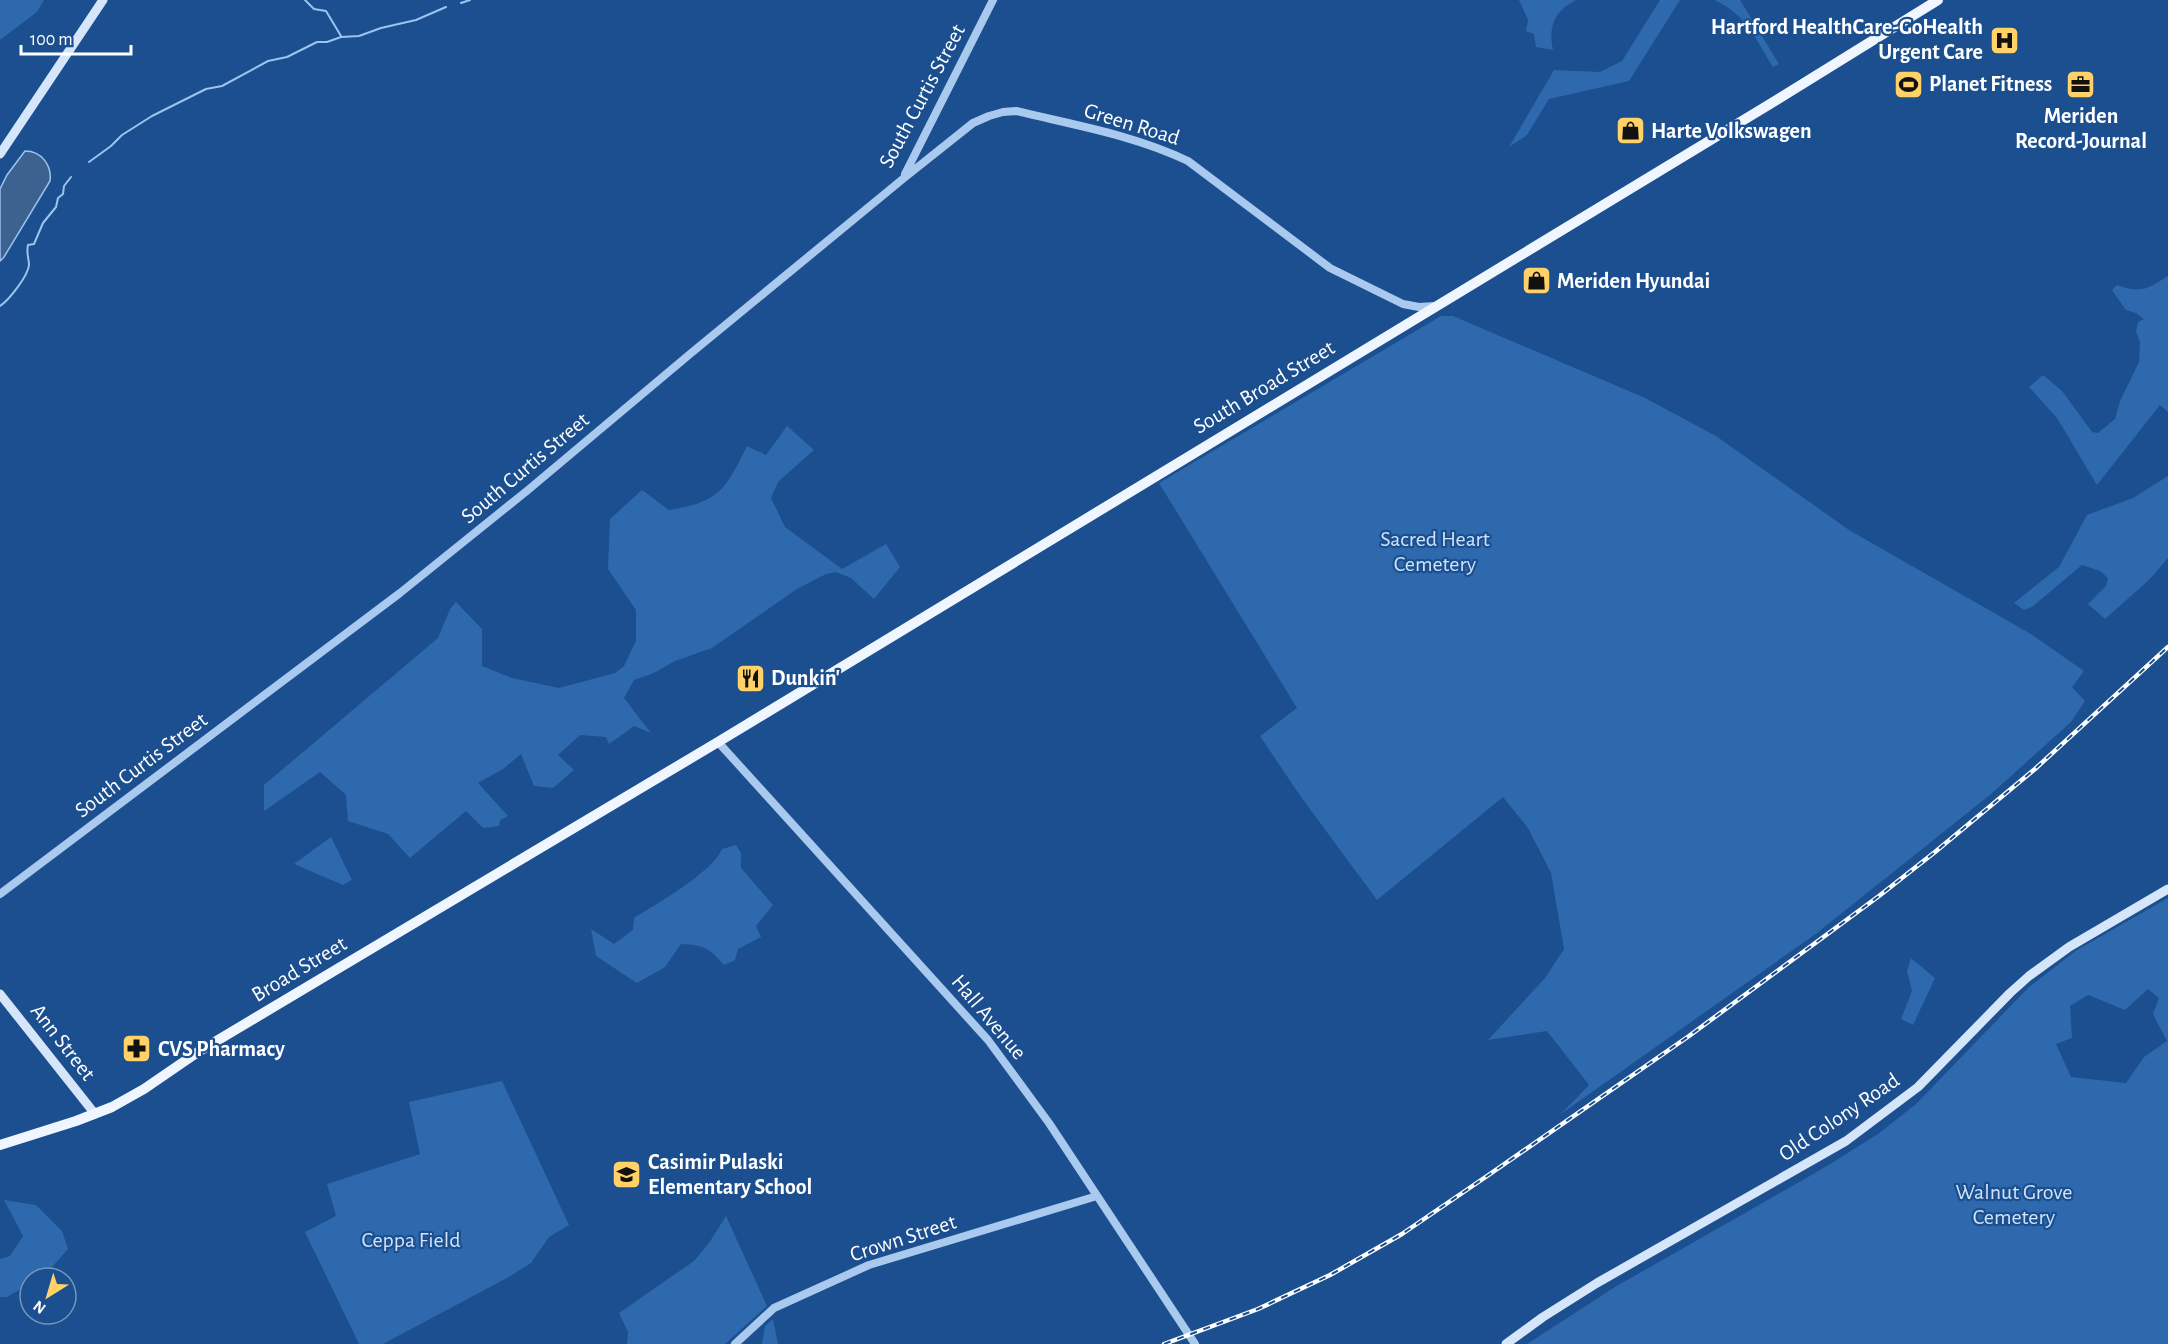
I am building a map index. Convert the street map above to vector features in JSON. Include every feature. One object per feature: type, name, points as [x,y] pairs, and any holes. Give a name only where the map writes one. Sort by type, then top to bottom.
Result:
[{"type":"main road","points":[[0,154],[103,0]]},
{"type":"main road","name":"South Broad Street","points":[[610,806],[1938,0]]},
{"type":"main road","name":"Broad Street","points":[[0,1145],[95,1114],[144,1089],[198,1053],[610,806]]},
{"type":"main road","name":"Old Colony Road","points":[[1506,1344],[1543,1317],[1597,1283],[1846,1141],[1918,1087],[2010,993],[2038,969],[2068,947],[2168,889]]},
{"type":"main road","name":"Ann Street","points":[[0,994],[95,1114]]},
{"type":"street","name":"South Curtis Street","points":[[0,894],[400,593],[528,490],[904,178],[993,0]]},
{"type":"street","name":"Green Road","points":[[904,178],[974,123],[1003,112],[1017,111],[1148,144],[1173,153],[1188,161],[1330,268],[1403,304],[1419,307],[1434,306]]},
{"type":"street","name":"Hall Avenue","points":[[718,742],[988,1040],[1049,1122],[1195,1344]]},
{"type":"street","name":"Crown Street","points":[[735,1344],[774,1308],[869,1265],[1097,1196]]},
{"type":"green space","points":[[0,0],[44,0],[37,12],[0,40]]},
{"type":"green space","points":[[1519,0],[1576,0],[1562,9],[1554,20],[1551,34],[1553,50],[1536,47],[1534,34],[1526,31],[1528,20]]},
{"type":"green space","points":[[1660,0],[1680,0],[1629,81],[1549,99],[1527,135],[1509,147],[1554,70],[1600,72],[1622,61]]},
{"type":"green space","points":[[1714,0],[1740,0],[1779,64],[1773,67],[1742,20],[1734,12]]},
{"type":"green space","points":[[2168,276],[2168,412],[2160,405],[2097,485],[2057,418],[2029,387],[2043,375],[2062,391],[2092,432],[2098,433],[2115,419],[2120,401],[2139,362],[2140,342],[2136,332],[2138,322],[2144,319],[2126,310],[2112,290],[2117,285],[2138,290],[2144,289]]},
{"type":"green space","name":"Sacred Heart Cemetery","points":[[1441,316],[1453,316],[1645,398],[1716,436],[1849,530],[2031,634],[2084,671],[2072,687],[2085,701],[2071,722],[1991,794],[1817,933],[1561,1114],[1589,1085],[1547,1031],[1488,1040],[1545,978],[1564,949],[1551,873],[1528,828],[1503,797],[1377,900],[1301,797],[1260,736],[1297,708],[1159,483]]},
{"type":"green space","points":[[787,426],[814,450],[778,482],[771,498],[785,527],[842,569],[886,544],[900,567],[874,599],[851,578],[836,572],[826,574],[797,589],[712,648],[675,661],[654,673],[634,680],[624,698],[651,733],[634,726],[609,744],[606,737],[580,735],[558,755],[574,770],[553,788],[534,786],[521,754],[503,769],[478,783],[508,816],[500,820],[499,826],[483,828],[466,811],[410,858],[388,834],[348,821],[346,795],[320,772],[264,811],[264,785],[438,638],[450,609],[456,602],[482,629],[482,666],[512,678],[559,688],[615,673],[624,666],[636,641],[636,610],[608,569],[610,519],[642,490],[669,510],[700,503],[710,498],[726,483],[747,446],[766,455]]},
{"type":"green space","points":[[2168,476],[2168,558],[2149,580],[2105,619],[2088,604],[2106,586],[2108,578],[2100,571],[2082,565],[2032,607],[2024,610],[2014,603],[2059,567],[2087,515],[2133,498]]},
{"type":"green space","points":[[331,837],[352,880],[343,885],[294,864]]},
{"type":"green space","points":[[736,845],[741,853],[741,868],[773,905],[756,926],[761,937],[738,949],[735,960],[724,965],[706,948],[681,944],[665,967],[637,983],[596,956],[591,929],[614,944],[633,930],[634,918],[696,878],[722,849]]},
{"type":"green space","name":"Walnut Grove Cemetery","points":[[2168,898],[2168,1344],[1527,1344],[1615,1287],[1822,1169],[1878,1134],[1916,1104],[2029,987],[2077,950]],"holes":[[[2148,989],[2159,998],[2153,1014],[2167,1041],[2144,1057],[2126,1083],[2071,1077],[2056,1044],[2072,1038],[2070,1006],[2088,995],[2125,1010]]]},
{"type":"green space","points":[[1911,958],[1935,978],[1913,1025],[1901,1019],[1912,991],[1907,971]]},
{"type":"green space","name":"Ceppa Field","points":[[502,1081],[569,1225],[549,1237],[531,1263],[507,1278],[383,1344],[359,1344],[305,1232],[336,1216],[327,1184],[420,1154],[409,1102]]},
{"type":"green space","points":[[4,1200],[36,1205],[62,1231],[68,1249],[53,1266],[18,1266],[18,1291],[7,1297],[0,1297],[0,1259],[10,1256],[23,1236]]},
{"type":"green space","points":[[726,1216],[767,1306],[725,1344],[627,1344],[628,1332],[619,1313],[694,1261]]},
{"type":"green space","points":[[773,1319],[778,1344],[762,1344],[765,1326]]},
{"type":"shaded area","points":[[25,151],[45,160],[50,181],[0,261],[0,189],[7,175]]},
{"type":"waterway","points":[[305,0],[314,9],[326,11],[341,36]]},
{"type":"waterway","points":[[461,3],[470,0]]},
{"type":"waterway","points":[[89,162],[122,135],[152,116],[206,89],[222,86],[268,61],[287,57],[317,42],[359,36],[416,20],[446,7]]},
{"type":"waterway","points":[[0,306],[22,281],[29,265],[28,245],[34,244],[43,223],[56,207],[58,198],[63,194],[64,186],[71,177]]},
{"type":"railway","points":[[1164,1344],[1258,1309],[1330,1275],[1402,1234],[1689,1036],[1935,852],[2035,769],[2168,647]]},
{"type":"place","name":"Hartford HealthCare-GoHealth Urgent Care","points":[[2004,40]]},
{"type":"place","name":"Planet Fitness","points":[[1908,84]]},
{"type":"place","name":"Meriden Record-Journal","points":[[2081,84]]},
{"type":"place","name":"Harte Volkswagen","points":[[1630,131]]},
{"type":"place","name":"Meriden Hyundai","points":[[1536,281]]},
{"type":"place","name":"Dunkin'","points":[[750,678]]},
{"type":"place","name":"CVS Pharmacy","points":[[137,1049]]},
{"type":"place","name":"Casimir Pulaski Elementary School","points":[[627,1175]]}]
